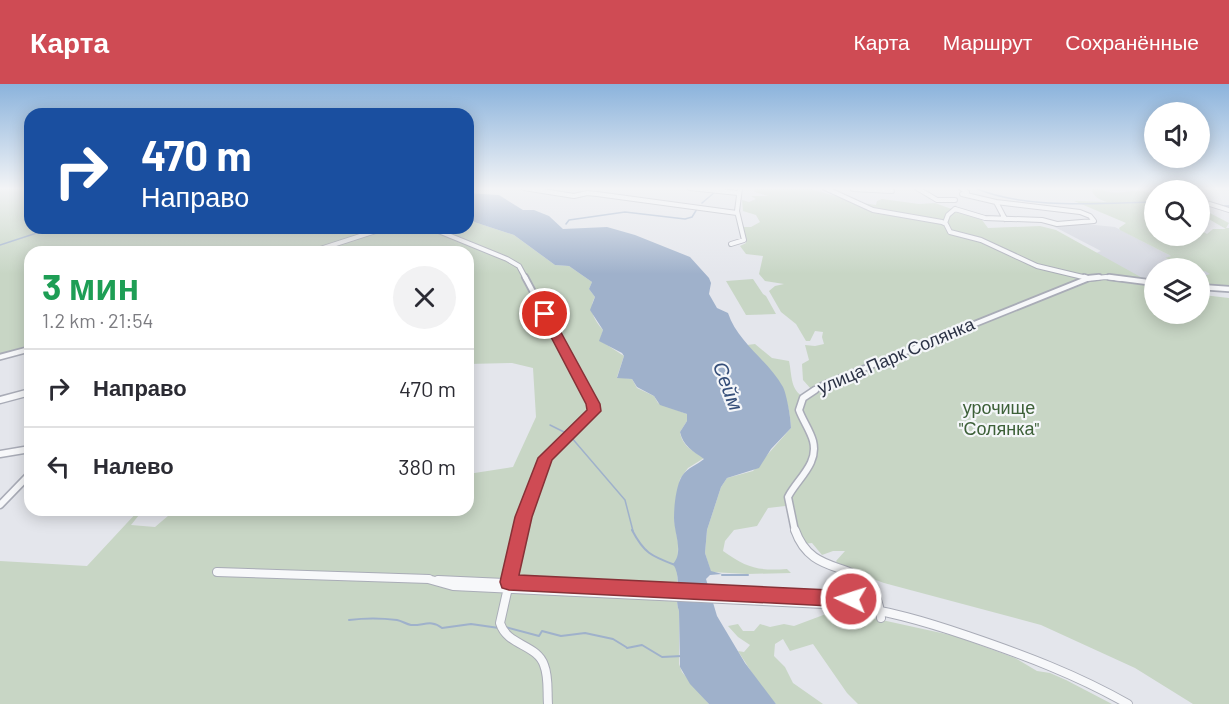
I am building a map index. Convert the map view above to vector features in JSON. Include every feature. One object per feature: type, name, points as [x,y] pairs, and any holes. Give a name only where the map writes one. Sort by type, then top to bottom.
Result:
[{"type":"street","points":[[732,244],[744,240],[736,217]]},
{"type":"street","points":[[911,217],[945,223]]},
{"type":"street","points":[[947,217],[945,223],[948,231],[991,245],[1015,258],[1053,271],[1089,278]]},
{"type":"street","points":[[981,217],[1026,222],[1042,220],[1057,224],[1092,222],[1094,219],[1091,217]]},
{"type":"street","points":[[330,246],[366,234]]},
{"type":"street","points":[[446,234],[507,259],[519,267],[593,404],[594,411],[545,458],[524,517],[501,628],[503,633],[529,647],[544,660],[547,668],[548,704]]},
{"type":"street","name":"улица Парк Солянка","points":[[881,609],[878,594],[866,580],[823,563],[801,545],[788,496],[812,462],[815,447],[799,410],[800,402],[809,393],[823,385],[1089,278],[1106,277],[1144,282]]},
{"type":"street","points":[[1210,288],[1229,289]]},
{"type":"street","points":[[0,357],[24,351]]},
{"type":"street","points":[[0,399],[24,393]]},
{"type":"street","points":[[0,454],[24,450]]},
{"type":"street","points":[[0,505],[24,482]]},
{"type":"street","points":[[217,572],[428,579],[453,586],[508,586],[729,596],[881,609],[1035,659],[1128,704]]},
{"type":"street","points":[[880,618],[881,609]]},
{"type":"shaded area","points":[[1075,223],[1115,227],[1144,242],[1144,246],[1152,246],[1171,256],[1144,258],[1144,279],[1142,279],[1096,253],[1101,251],[1051,225]]},
{"type":"shaded area","points":[[1210,273],[1229,282],[1210,284]]},
{"type":"green space","points":[[0,217],[24,217],[24,234],[368,234],[331,246],[24,246],[24,349],[0,355]]},
{"type":"green space","name":"урочище \"Солянка\"","points":[[757,217],[974,217],[982,220],[988,228],[1040,226],[1056,230],[1144,279],[1144,324],[1210,324],[1210,296],[1229,298],[1229,704],[1193,704],[1135,668],[1041,625],[884,583],[840,567],[836,561],[845,551],[833,551],[822,555],[812,543],[803,544],[795,520],[794,505],[768,508],[757,526],[734,530],[725,541],[723,551],[753,567],[787,569],[791,573],[711,572],[705,553],[707,530],[721,487],[727,478],[753,471],[791,428],[787,403],[778,382],[747,345],[755,344],[772,358],[789,361],[794,387],[800,395],[805,397],[811,389],[803,380],[802,364],[809,360],[805,345],[824,344],[823,332],[815,331],[810,341],[806,341],[796,324],[781,312],[769,291],[775,286],[784,284],[765,281],[759,274],[763,256],[746,254],[740,246],[746,243],[743,227],[751,227],[760,222]]},
{"type":"green space","points":[[1112,217],[1144,217],[1144,242],[1120,230],[1119,228],[1126,223]]},
{"type":"green space","points":[[1210,217],[1217,217],[1229,223],[1226,228],[1229,228],[1229,287],[1210,286],[1210,258],[1165,258],[1171,256],[1151,246],[1210,246],[1210,232],[1213,229],[1226,229],[1210,220]]},
{"type":"green space","points":[[474,222],[514,235],[555,265],[569,266],[592,282],[589,289],[595,297],[592,310],[603,330],[601,337],[604,343],[624,356],[617,377],[632,379],[637,388],[654,396],[658,403],[687,414],[687,421],[680,432],[681,437],[689,448],[704,458],[688,468],[680,479],[674,519],[678,543],[679,664],[682,672],[709,704],[0,704],[0,561],[87,566],[133,516],[138,516],[131,525],[155,527],[168,516],[474,516],[474,473],[513,467],[536,417],[533,368],[512,363],[474,364],[474,246],[336,246],[372,234],[474,234]]},
{"type":"green space","points":[[753,279],[776,314],[746,315],[726,281]]},
{"type":"green space","points":[[826,614],[859,615],[955,636],[1015,658],[1037,671],[1050,673],[1112,704],[858,704],[847,693],[813,644],[790,651],[783,639],[775,644],[774,656],[785,667],[793,683],[823,704],[776,704],[763,690],[738,651],[744,652],[750,645],[728,626],[738,624],[743,631],[754,631],[760,624],[770,627],[784,624],[794,626]]},
{"type":"water","name":"Сейм","points":[[474,217],[550,217],[563,229],[607,227],[635,235],[690,257],[709,278],[711,283],[709,294],[717,308],[728,313],[739,333],[783,387],[791,428],[771,449],[759,468],[727,478],[721,487],[707,530],[705,553],[711,571],[722,574],[710,575],[706,579],[717,616],[745,663],[776,704],[709,704],[690,684],[680,667],[678,581],[673,564],[678,554],[674,518],[675,502],[678,485],[684,473],[704,459],[689,448],[681,437],[680,432],[687,421],[687,414],[660,405],[654,396],[637,387],[632,379],[617,378],[624,356],[599,341],[603,330],[590,310],[595,297],[589,289],[592,282],[569,266],[555,265],[514,235],[474,222]]},
{"type":"waterway","points":[[566,224],[569,220],[590,217]]},
{"type":"waterway","points":[[667,217],[685,219],[692,217]]},
{"type":"waterway","points":[[0,245],[34,234]]},
{"type":"waterway","points":[[550,425],[566,433]]},
{"type":"waterway","points":[[571,437],[625,500],[633,531]]},
{"type":"waterway","points":[[632,530],[640,544],[649,553],[675,565]]},
{"type":"waterway","points":[[722,575],[748,575]]},
{"type":"waterway","points":[[349,620],[397,620],[411,625],[434,624],[442,628],[471,624],[499,628]]},
{"type":"waterway","points":[[505,627],[539,636],[542,631],[561,636],[585,633],[613,639],[626,647]]},
{"type":"waterway","points":[[627,648],[642,645],[662,657],[682,656]]},
{"type":"route","points":[[545,314],[593,404],[594,411],[558,443],[545,458],[524,517],[509,582],[851,599]]}]
